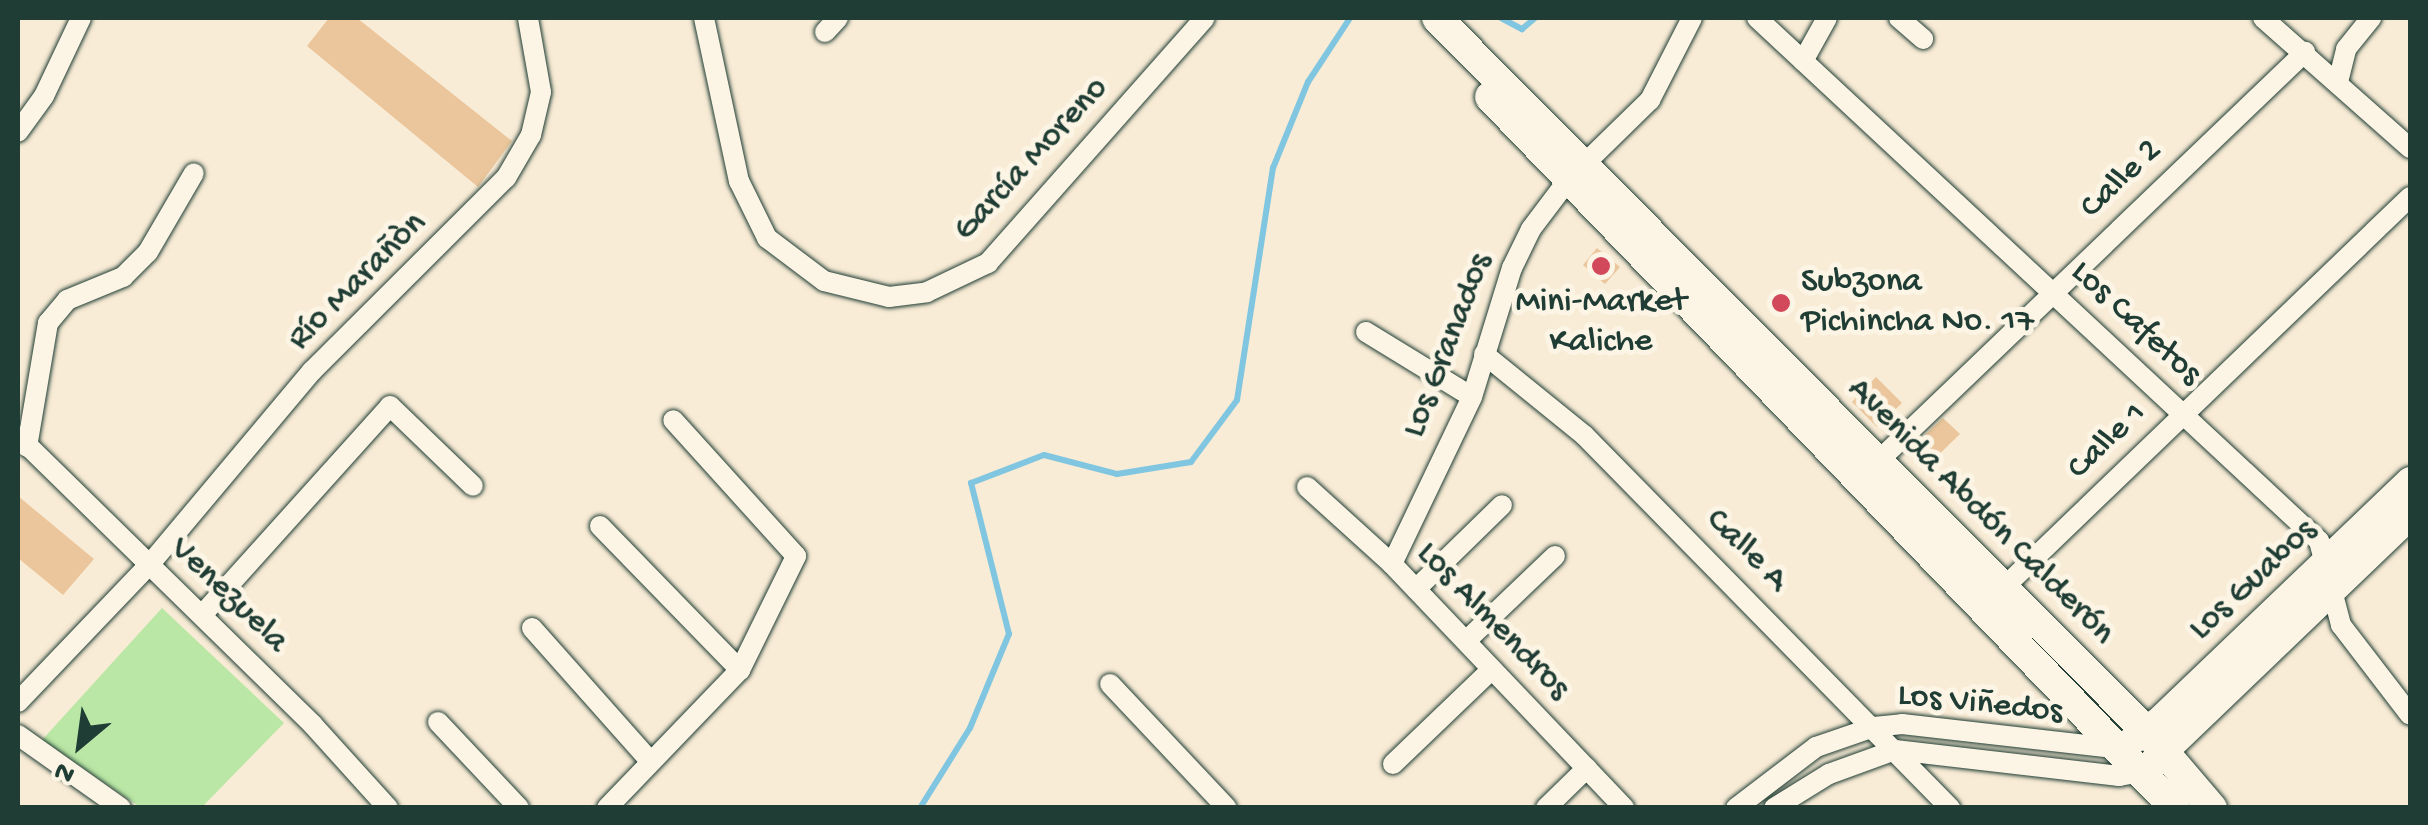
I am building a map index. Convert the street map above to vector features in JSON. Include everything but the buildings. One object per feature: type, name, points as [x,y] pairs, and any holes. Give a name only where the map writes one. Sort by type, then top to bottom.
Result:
[{"type":"main road","name":"Avenida Abdón Calderón","points":[[1414,18],[1461,55],[2144,752],[2212,808]]},
{"type":"main road","name":"Avenida Abdón Calderón","points":[[1436,18],[1461,55]]},
{"type":"main road","name":"Avenida Abdón Calderón","points":[[2144,752],[2175,808]]},
{"type":"street","points":[[18,132],[44,96],[81,18]]},
{"type":"street","name":"Río Marañòn","points":[[18,700],[150,564],[312,371],[506,178],[531,135],[541,92],[528,18]]},
{"type":"street","name":"García Moreno","points":[[704,18],[739,181],[767,238],[824,281],[889,297],[928,292],[988,263],[1205,18]]},
{"type":"street","name":"Los Granados","points":[[1392,564],[1472,397],[1512,268],[1530,229],[1577,172],[1650,100],[1692,18]]},
{"type":"street","name":"Los Cafetos","points":[[1757,18],[2319,541],[2328,565]]},
{"type":"street","points":[[1803,61],[1826,18]]},
{"type":"street","points":[[1899,18],[1922,39]]},
{"type":"street","points":[[2263,18],[2410,148]]},
{"type":"street","points":[[2338,82],[2346,49],[2371,18]]},
{"type":"street","name":"Calle 2","points":[[1866,472],[2305,52]]},
{"type":"street","points":[[22,442],[48,323],[67,300],[123,277],[148,252],[194,173]]},
{"type":"street","name":"Calle 1","points":[[1990,599],[2410,198]]},
{"type":"street","points":[[1366,332],[1472,397]]},
{"type":"street","name":"Calle A","points":[[1484,354],[1584,434],[1950,808]]},
{"type":"street","points":[[202,616],[390,406],[473,486]]},
{"type":"street","points":[[607,808],[740,670],[796,556],[673,420]]},
{"type":"street","name":"Venezuela","points":[[22,442],[150,564],[388,808]]},
{"type":"street","name":"Los Guabos","points":[[2144,752],[2410,481]]},
{"type":"street","name":"Los Almendros","points":[[1307,488],[1392,564],[1624,808]]},
{"type":"street","points":[[1416,589],[1502,505]]},
{"type":"street","name":"Los Guabos","points":[[2144,752],[2329,599],[2410,516]]},
{"type":"street","points":[[600,526],[740,670]]},
{"type":"street","points":[[1466,641],[1555,556]]},
{"type":"street","points":[[2328,565],[2329,599],[2410,715]]},
{"type":"street","points":[[532,628],[650,761]]},
{"type":"street","points":[[1393,764],[1492,669]]},
{"type":"street","points":[[1110,684],[1227,808]]},
{"type":"street","points":[[438,722],[519,808]]},
{"type":"street","name":"Los Viñedos","points":[[1736,808],[1816,747],[1874,727],[1902,724],[2144,752]]},
{"type":"street","points":[[18,735],[120,808]]},
{"type":"street","name":"Los Viñedos","points":[[1774,808],[1829,774],[1895,750],[2119,776],[2144,752]]},
{"type":"street","points":[[1546,808],[1586,768]]},
{"type":"green space","points":[[162,608],[284,723],[202,807],[140,807],[42,740]]},
{"type":"waterway","points":[[920,808],[970,728],[1009,634],[971,483],[1044,455],[1117,474],[1191,462],[1237,400],[1273,168],[1308,82],[1350,18]]},
{"type":"waterway","points":[[1501,18],[1522,29],[1535,18]]},
{"type":"place","name":"Mini-Market Kaliche","points":[[1601,266]]},
{"type":"place","name":"Subzona Pichincha No. 17","points":[[1781,303]]}]
